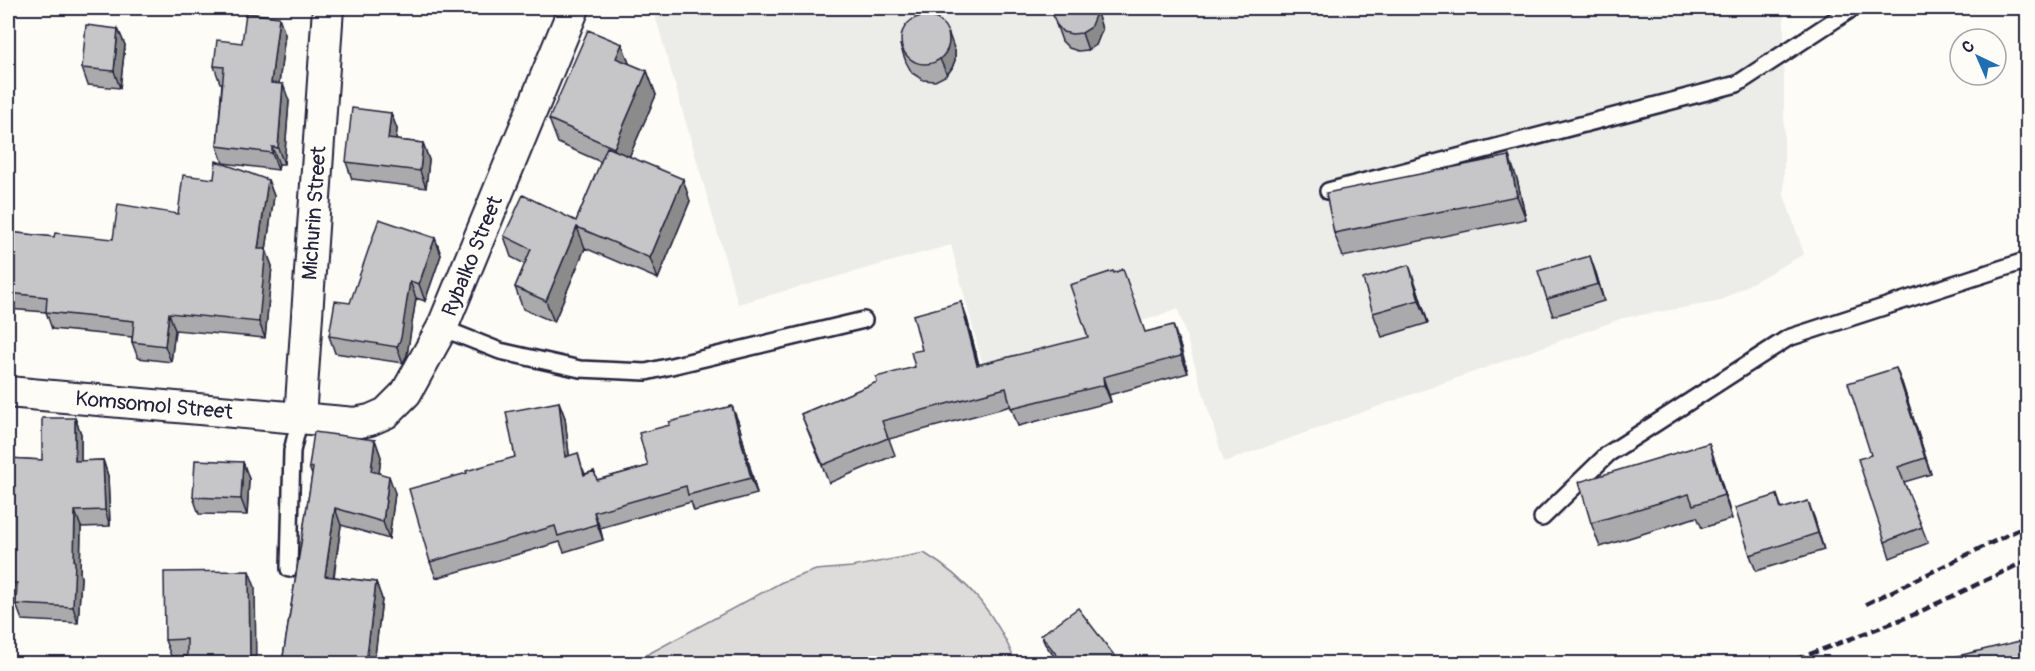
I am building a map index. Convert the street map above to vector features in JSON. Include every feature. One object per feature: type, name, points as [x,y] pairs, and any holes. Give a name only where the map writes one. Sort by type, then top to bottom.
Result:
[{"type":"street","name":"Michurin Street","points":[[300,418],[328,8]]},
{"type":"street","name":"Rybalko Street","points":[[300,418],[355,423],[370,420],[386,412],[406,393],[442,328],[574,8]]},
{"type":"street","name":"Komsomol Street","points":[[8,392],[300,418]]},
{"type":"lane","points":[[1328,191],[1737,84],[1853,8]]},
{"type":"lane","points":[[1542,518],[1608,454],[1788,338],[2028,260]]},
{"type":"lane","points":[[442,328],[500,351],[580,369],[646,372],[864,320]]},
{"type":"lane","points":[[289,569],[292,451],[300,418]]},
{"type":"shaded area","points":[[653,8],[1784,8],[1784,195],[1804,254],[1717,302],[1623,318],[1224,462],[1178,309],[985,373],[951,245],[738,304]]},
{"type":"shaded area","points":[[924,553],[955,575],[980,600],[1000,630],[1016,663],[626,663],[639,659],[782,582],[816,570],[852,567]]},
{"type":"building","points":[[1054,8],[1095,8],[1096,13],[1090,28],[1082,33],[1072,34],[1063,32],[1056,24],[1053,15]]},
{"type":"building","points":[[246,13],[279,17],[271,83],[283,84],[278,148],[272,147],[272,153],[217,146],[224,67],[214,66],[217,40],[242,43]]},
{"type":"building","points":[[920,16],[930,16],[945,26],[949,40],[948,49],[939,60],[930,64],[920,64],[905,54],[901,45],[901,35],[911,20]]},
{"type":"building","points":[[86,25],[118,29],[114,71],[82,68]]},
{"type":"building","points":[[588,30],[622,44],[616,58],[647,71],[614,148],[549,119]]},
{"type":"building","points":[[352,108],[391,113],[388,139],[423,143],[420,171],[346,162]]},
{"type":"building","points":[[607,147],[683,179],[650,258],[577,227],[546,301],[515,287],[531,249],[504,236],[523,195],[576,221]]},
{"type":"building","points":[[1509,156],[1517,196],[1334,233],[1326,193]]},
{"type":"building","points":[[216,161],[268,180],[258,249],[266,249],[259,322],[169,313],[165,346],[132,342],[134,321],[46,312],[47,297],[8,293],[8,232],[54,237],[55,233],[113,239],[118,204],[178,214],[183,175],[214,179]]},
{"type":"building","points":[[379,219],[435,238],[419,284],[410,281],[401,338],[397,347],[329,336],[335,301],[350,303]]},
{"type":"building","points":[[1590,256],[1598,284],[1547,299],[1538,271]]},
{"type":"building","points":[[1409,265],[1419,300],[1373,313],[1363,279]]},
{"type":"building","points":[[1123,269],[1145,332],[1173,325],[1181,356],[1103,377],[1104,385],[1011,408],[1006,388],[882,421],[888,438],[823,465],[801,414],[877,382],[876,377],[915,367],[911,352],[922,350],[913,315],[961,302],[977,365],[1088,337],[1070,285]]},
{"type":"building","points":[[1896,368],[1925,458],[1898,467],[1922,527],[1885,542],[1858,459],[1871,455],[1848,383]]},
{"type":"building","points":[[559,402],[565,457],[578,453],[584,475],[594,471],[597,480],[648,466],[639,433],[670,425],[669,422],[732,406],[751,478],[688,495],[686,486],[594,512],[597,524],[558,536],[555,526],[430,562],[409,489],[515,457],[506,412]]},
{"type":"building","points":[[42,418],[75,418],[75,461],[103,460],[105,510],[75,511],[73,607],[16,604],[17,583],[8,583],[8,458],[42,460]]},
{"type":"building","points":[[314,432],[375,440],[371,471],[389,476],[383,522],[335,508],[325,576],[376,582],[366,663],[310,661],[310,663],[282,663],[313,468],[309,467]]},
{"type":"building","points":[[1709,443],[1724,495],[1693,505],[1689,494],[1591,523],[1579,482]]},
{"type":"building","points":[[195,460],[243,462],[241,499],[193,497]]},
{"type":"building","points":[[1777,495],[1781,509],[1808,501],[1818,533],[1750,555],[1735,508]]},
{"type":"building","points":[[249,571],[250,663],[187,663],[187,639],[165,640],[164,572]]},
{"type":"building","points":[[1078,608],[1120,663],[1063,663],[1041,635]]},
{"type":"building","points":[[2028,639],[2028,663],[1933,662]]},
{"type":"railway","points":[[1866,604],[2028,525]]},
{"type":"railway","points":[[1784,664],[1913,615],[2028,560]]}]
